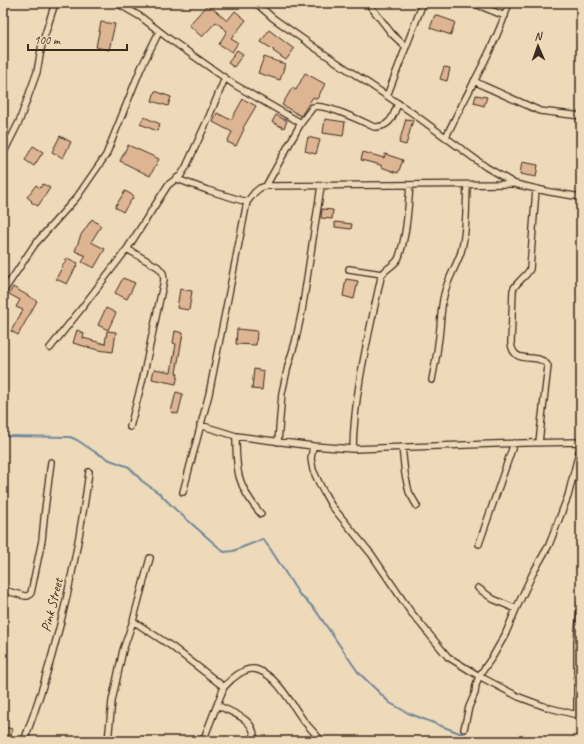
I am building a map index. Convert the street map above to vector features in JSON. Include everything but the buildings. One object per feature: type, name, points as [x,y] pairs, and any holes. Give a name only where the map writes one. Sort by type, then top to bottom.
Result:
[{"type":"street","points":[[3,154],[22,115],[37,72],[42,44],[55,3]]},
{"type":"street","points":[[117,3],[142,17],[159,32],[225,78],[259,100],[301,123]]},
{"type":"street","points":[[256,3],[273,18],[398,103],[486,166],[515,184]]},
{"type":"street","points":[[368,3],[392,34],[406,46]]},
{"type":"street","points":[[387,96],[423,3]]},
{"type":"street","points":[[473,3],[505,16]]},
{"type":"street","points":[[446,137],[498,35],[509,3]]},
{"type":"street","points":[[3,292],[34,244],[77,197],[106,155],[141,68],[159,32]]},
{"type":"street","points":[[50,348],[127,249],[164,190],[177,179],[186,166],[225,78]]},
{"type":"street","points":[[474,80],[540,111],[581,116]]},
{"type":"street","points":[[266,186],[301,123],[313,107],[320,106],[374,127],[380,127],[385,126],[388,123],[398,103]]},
{"type":"street","points":[[177,179],[247,202]]},
{"type":"street","points":[[182,492],[209,394],[247,202],[260,188],[266,186],[515,184],[581,197]]},
{"type":"street","points":[[353,449],[353,426],[360,380],[382,274],[399,258],[406,224],[410,185]]},
{"type":"street","points":[[432,380],[439,343],[440,318],[444,295],[463,243],[467,185]]},
{"type":"street","points":[[278,442],[282,394],[302,311],[321,186]]},
{"type":"street","points":[[536,189],[530,268],[527,275],[515,286],[513,290],[511,342],[512,350],[515,354],[523,358],[540,359],[545,361],[548,366],[539,442]]},
{"type":"street","points":[[127,249],[158,267],[163,273],[164,280],[142,382],[130,427]]},
{"type":"street","points":[[349,269],[382,274]]},
{"type":"street","points":[[200,425],[236,436],[313,446],[353,449],[539,442],[581,443],[568,496],[548,545],[533,573],[505,636],[479,676],[464,729]]},
{"type":"street","points":[[236,436],[237,470],[241,485],[251,502],[261,514]]},
{"type":"street","points":[[479,544],[514,443]]},
{"type":"street","points":[[313,446],[311,458],[313,470],[331,505],[372,555],[410,611],[448,657],[479,676],[526,700],[579,716],[577,641],[581,603]]},
{"type":"street","points":[[402,447],[409,492],[417,506]]},
{"type":"street","points":[[3,590],[25,596],[28,596],[31,593],[42,540],[51,462]]},
{"type":"street","name":"Pink Street","points":[[24,741],[47,672],[75,564],[89,472]]},
{"type":"street","points":[[108,741],[112,701],[123,650],[133,621],[150,558]]},
{"type":"street","points":[[478,588],[493,599],[516,609]]},
{"type":"street","points":[[133,621],[171,646],[224,688]]},
{"type":"street","points":[[203,741],[224,688],[229,681],[239,674],[252,669],[258,670],[265,674],[278,685],[303,720],[322,741]]},
{"type":"street","points":[[217,705],[244,718],[251,725],[254,731],[254,741]]},
{"type":"waterway","points":[[3,436],[70,437],[110,460],[129,467],[142,481],[160,494],[224,552],[233,551],[263,539],[299,594],[314,608],[358,672],[390,703],[408,713],[462,734],[471,741]]}]
